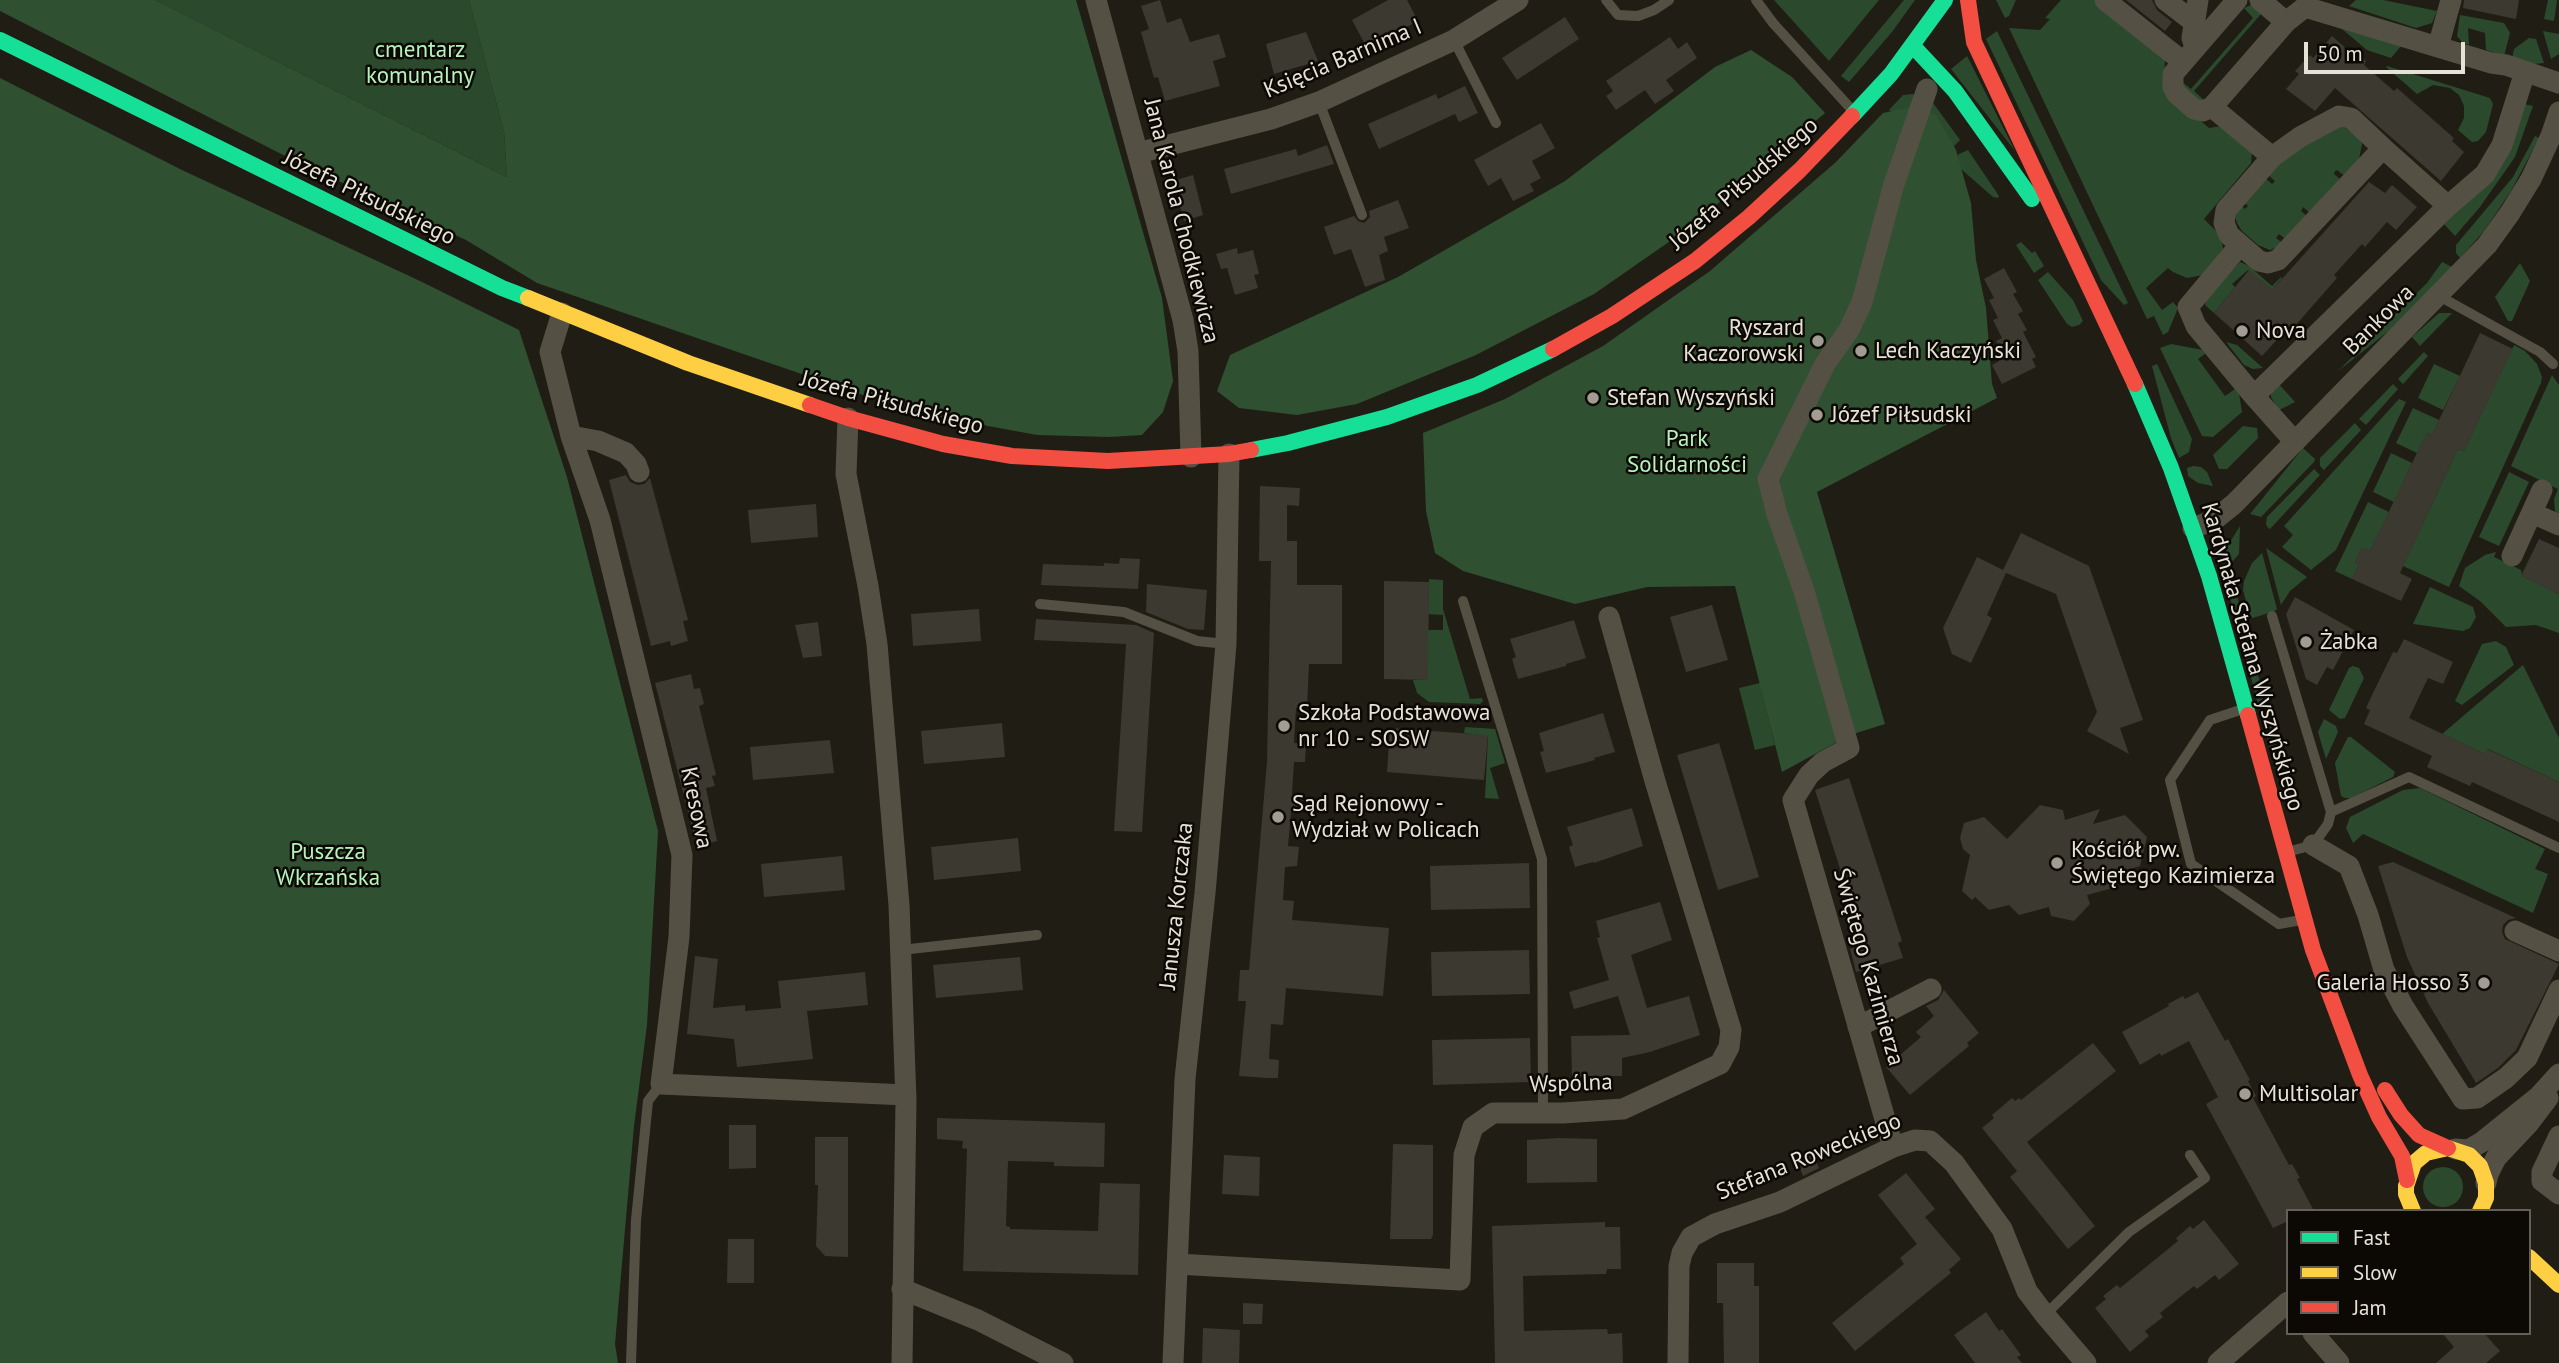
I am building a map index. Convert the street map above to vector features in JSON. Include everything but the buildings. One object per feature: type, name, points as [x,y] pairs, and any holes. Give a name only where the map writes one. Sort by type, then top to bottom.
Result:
[{"type":"street","name":"Jana Karola Chodkiewicza","points":[[1096,0],[1183,320],[1190,386],[1191,457]]},
{"type":"street","name":"Księcia Barnima I","points":[[1138,153],[1271,118],[1319,102],[1454,40],[1518,0]]},
{"type":"street","name":"Józefa Piłsudskiego","points":[[0,40],[502,288],[688,363],[848,418],[943,444],[1012,456],[1081,461],[1191,457],[1288,443],[1409,410],[1502,374],[1581,334],[1648,293],[1717,243],[1800,170],[1891,74],[1945,0]]},
{"type":"street","name":"Kardynała Stefana Wyszyńskiego","points":[[1968,0],[1973,42],[2143,400],[2193,528],[2209,576],[2304,919],[2339,1019],[2374,1105],[2402,1156],[2408,1201],[2412,1209]]},
{"type":"street","points":[[2105,0],[2188,54]]},
{"type":"street","points":[[2165,0],[2195,23]]},
{"type":"street","points":[[2188,54],[2198,0]]},
{"type":"street","points":[[2237,0],[2188,54],[2171,79],[2177,94],[2194,109],[2203,111],[2212,107],[2305,4],[2559,83]]},
{"type":"street","points":[[2260,0],[2286,22]]},
{"type":"street","points":[[2438,47],[2451,0]]},
{"type":"street","points":[[1917,41],[1950,32],[1973,42]]},
{"type":"street","name":"Kardynała Stefana Wyszyńskiego","points":[[1917,41],[1989,136],[2085,277]]},
{"type":"street","points":[[2255,396],[2448,206],[2485,174],[2502,145],[2525,72]]},
{"type":"street","name":"Świętego Kazimierza","points":[[1893,1147],[1793,800],[1809,775],[1823,762],[1849,748],[1804,591],[1768,480],[1825,364],[1849,330],[1862,302],[1894,184],[1927,89]]},
{"type":"street","points":[[2212,107],[2272,157]]},
{"type":"street","name":"Bankowa","points":[[2193,528],[2214,520],[2234,504],[2487,245],[2510,214],[2536,168],[2552,136],[2559,112]]},
{"type":"street","points":[[2383,148],[2278,261],[2259,261],[2229,235],[2224,223],[2226,210],[2272,157],[2300,137],[2339,116],[2351,118],[2448,206]]},
{"type":"street","points":[[2240,245],[2188,307],[2196,326],[2295,442]]},
{"type":"street","name":"Kresowa","points":[[562,313],[550,352],[571,436],[600,520],[682,855],[679,937],[662,1084]]},
{"type":"street","points":[[848,418],[846,474],[877,644],[892,804],[901,950],[906,1095],[902,1363]]},
{"type":"street","points":[[571,436],[598,441],[626,453],[639,472]]},
{"type":"street","name":"Janusza Korczaka","points":[[1173,1363],[1185,1079],[1205,893],[1226,644],[1228,453]]},
{"type":"street","points":[[2512,556],[2542,491]]},
{"type":"street","points":[[2532,513],[2559,525]]},
{"type":"street","name":"Wspólna","points":[[1177,1264],[1460,1280],[1464,1155],[1473,1127],[1493,1112],[1543,1113],[1623,1109],[1720,1064],[1729,1047],[1731,1030],[1675,848],[1609,617]]},
{"type":"street","points":[[2313,845],[2349,866],[2368,915],[2384,970],[2403,1006],[2463,1099],[2477,1098],[2527,1058],[2559,989]]},
{"type":"street","points":[[2515,931],[2559,951]]},
{"type":"street","points":[[1858,1027],[1931,989]]},
{"type":"street","name":"Kardynała Stefana Wyszyńskiego","points":[[2339,1019],[2412,1128],[2426,1140],[2475,1160],[2480,1166],[2486,1186]]},
{"type":"street","points":[[2395,1209],[2414,1163],[2426,1153],[2451,1149],[2468,1150],[2482,1142],[2538,1097],[2559,1075]]},
{"type":"street","points":[[2481,1209],[2496,1158],[2538,1112],[2559,1075]]},
{"type":"street","points":[[662,1084],[906,1095]]},
{"type":"street","points":[[2559,1136],[2542,1172],[2542,1181],[2559,1194]]},
{"type":"street","name":"Stefana Roweckiego","points":[[1678,1363],[1679,1266],[1682,1253],[1692,1237],[1715,1224],[1780,1202],[1893,1147],[1915,1140],[1930,1141],[1954,1163],[2002,1229],[2027,1291],[2086,1363]]},
{"type":"street","points":[[2486,1186],[2488,1209]]},
{"type":"street","points":[[2531,1259],[2559,1285]]},
{"type":"street","points":[[2531,1278],[2559,1292]]},
{"type":"street","points":[[902,1289],[978,1320],[1063,1363]]},
{"type":"street","points":[[2218,1363],[2286,1304]]},
{"type":"street","points":[[2315,1335],[2339,1363]]},
{"type":"lane","points":[[1606,0],[1618,15],[1638,16],[1669,0]]},
{"type":"lane","points":[[1756,0],[1773,23],[1855,114]]},
{"type":"lane","points":[[1454,40],[1496,123]]},
{"type":"lane","points":[[1319,102],[1362,215]]},
{"type":"lane","points":[[2440,296],[2540,352],[2553,364]]},
{"type":"lane","points":[[1464,601],[1542,859],[1543,1113]]},
{"type":"lane","points":[[1040,604],[1124,612],[1197,641],[1226,644]]},
{"type":"lane","points":[[2272,616],[2331,812],[2328,824],[2313,845],[2284,852]]},
{"type":"lane","points":[[2246,708],[2210,720],[2170,780],[2190,864],[2279,924],[2304,919]]},
{"type":"lane","points":[[2331,812],[2409,777],[2559,848]]},
{"type":"lane","points":[[901,950],[1037,935]]},
{"type":"lane","points":[[631,1363],[636,1220],[648,1101],[662,1084]]},
{"type":"lane","points":[[2045,1315],[2129,1232],[2205,1178],[2190,1155]]},
{"type":"green space","points":[[0,0],[155,0],[507,177],[504,132],[469,0],[1076,0],[1162,298],[1173,381],[1163,412],[1142,435],[1109,437],[1037,435],[912,412],[537,283],[466,240],[295,161],[0,11]]},
{"type":"green space","name":"cmentarz komunalny","points":[[155,0],[469,0],[504,132],[507,177]]},
{"type":"green space","points":[[1774,0],[1879,0],[1829,61]]},
{"type":"green space","points":[[1904,0],[1915,0],[1892,32],[1849,82],[1841,76]]},
{"type":"green space","points":[[1996,0],[2016,0],[2009,16],[2005,18]]},
{"type":"green space","points":[[2061,0],[2096,0],[2165,60],[2164,79],[2172,97],[2209,128],[2222,126],[2252,150],[2251,163],[2204,219],[2221,236],[2223,249],[2203,275],[2187,278],[2168,268],[2146,288],[2162,310],[2173,302],[2178,308],[2168,332],[2163,335],[2154,316],[2147,319],[2009,28],[2040,30],[2050,19],[2045,18]]},
{"type":"green space","points":[[2356,0],[2383,0],[2437,11],[2432,23],[2416,28],[2349,6]]},
{"type":"green space","points":[[2548,0],[2557,0],[2554,21],[2544,19]]},
{"type":"green space","points":[[2251,5],[2261,14],[2194,91],[2204,100],[2194,101],[2181,81],[2191,89],[2253,18],[2244,8]]},
{"type":"green space","points":[[2460,15],[2504,23],[2510,33],[2504,56],[2486,50],[2485,33],[2468,28],[2469,45],[2462,42],[2457,36]]},
{"type":"green space","points":[[2344,26],[2402,45],[2391,58],[2367,50],[2342,29]]},
{"type":"green space","points":[[1997,31],[2128,303],[2124,305],[2101,280],[1986,39]]},
{"type":"green space","points":[[2543,31],[2559,34],[2559,54],[2551,59]]},
{"type":"green space","points":[[2529,38],[2536,39],[2544,63],[2534,64],[2512,59],[2514,49]]},
{"type":"green space","points":[[1751,50],[1792,77],[1825,113],[1689,228],[1594,294],[1476,355],[1357,404],[1297,415],[1239,408],[1217,391],[1230,355],[1398,277],[1565,181],[1715,67]]},
{"type":"green space","points":[[1967,56],[2015,151],[1951,69]]},
{"type":"green space","points":[[2387,66],[2490,98],[2493,104],[2486,132],[2478,141],[2472,142],[2458,130],[2464,118],[2464,106],[2459,95],[2450,88],[2433,85],[2417,94]]},
{"type":"green space","name":"Puszcza Wkrzańska","points":[[0,78],[182,170],[519,330],[567,477],[658,831],[647,1025],[634,1126],[615,1344],[618,1363],[0,1363]]},
{"type":"green space","points":[[1903,95],[1916,96],[1908,125],[1889,110]]},
{"type":"green space","points":[[1931,100],[1960,140],[1943,153],[1927,105]]},
{"type":"green space","points":[[2524,104],[2533,106],[2515,157],[2480,207],[2455,236],[2444,224],[2498,172]]},
{"type":"green space","name":"Park Solidarności","points":[[1916,106],[1936,115],[1956,150],[1971,203],[1976,260],[1986,308],[1992,384],[1997,398],[1817,492],[1885,724],[1850,735],[1782,772],[1735,586],[1647,587],[1575,604],[1463,571],[1435,553],[1426,511],[1423,433],[1505,399],[1603,346],[1710,271],[1836,162],[1883,113]]},
{"type":"green space","points":[[2343,126],[2360,139],[2362,144],[2359,159],[2345,176],[2335,171],[2334,174],[2341,180],[2311,214],[2303,207],[2301,211],[2308,217],[2287,240],[2279,234],[2276,238],[2284,244],[2270,250],[2258,245],[2237,223],[2235,216],[2240,204],[2245,209],[2248,206],[2243,201],[2264,177],[2272,184],[2275,181],[2267,174],[2275,166],[2332,127]]},
{"type":"green space","points":[[2535,136],[2539,138],[2511,191],[2484,231],[2460,258],[2456,253],[2456,245],[2513,177]]},
{"type":"green space","points":[[1968,150],[1998,198],[1993,197],[1953,162],[1959,154]]},
{"type":"green space","points":[[2021,242],[2032,253],[2035,251],[2044,266],[2034,273],[2016,245]]},
{"type":"green space","points":[[2240,262],[2249,266],[2272,286],[2282,278],[2272,290],[2248,270],[2232,284],[2235,287],[2214,313],[2205,305],[2207,297]]},
{"type":"green space","points":[[2442,262],[2452,267],[2391,329],[2337,372],[2427,283]]},
{"type":"green space","points":[[2520,263],[2530,281],[2512,321],[2508,321],[2495,297]]},
{"type":"green space","points":[[2048,272],[2073,300],[2083,321],[2079,325],[2072,327],[2067,324],[2038,280]]},
{"type":"green space","points":[[2439,313],[2452,313],[2420,346],[2412,337]]},
{"type":"green space","points":[[2226,342],[2237,345],[2263,368],[2253,369],[2244,365]]},
{"type":"green space","points":[[2171,344],[2203,350],[2206,353],[2198,359],[2225,396],[2238,387],[2242,412],[2213,437],[2202,436],[2160,348]]},
{"type":"green space","points":[[2514,345],[2525,351],[2537,364],[2542,377],[2541,383],[2449,587],[2403,566],[2458,449],[2464,451]]},
{"type":"green space","points":[[2424,352],[2428,356],[2403,384],[2398,379]]},
{"type":"green space","points":[[2157,364],[2192,439],[2189,452],[2179,458],[2152,366]]},
{"type":"green space","points":[[2434,364],[2460,376],[2443,410],[2418,398]]},
{"type":"green space","points":[[2552,375],[2559,385],[2559,516],[2555,511],[2554,499],[2558,489],[2511,466]]},
{"type":"green space","points":[[2277,382],[2295,402],[2279,410],[2271,397],[2271,391]]},
{"type":"green space","points":[[2393,384],[2398,389],[2366,425],[2359,419]]},
{"type":"green space","points":[[2399,399],[2406,402],[2336,550],[2311,570],[2282,547],[2293,535],[2284,526]]},
{"type":"green space","points":[[2413,408],[2439,420],[2432,435],[2427,433],[2417,453],[2396,443]]},
{"type":"green space","points":[[2355,423],[2361,430],[2324,470],[2320,466],[2320,458]]},
{"type":"green space","points":[[2243,426],[2257,428],[2258,438],[2227,469],[2219,469],[2213,455]]},
{"type":"green space","points":[[2303,448],[2315,459],[2314,462],[2261,517],[2250,514]]},
{"type":"green space","points":[[2391,453],[2412,463],[2394,502],[2373,492]]},
{"type":"green space","points":[[2201,467],[2207,472],[2213,486],[2198,483],[2188,476],[2187,468]]},
{"type":"green space","points":[[2314,469],[2320,475],[2270,529],[2268,528],[2267,517]]},
{"type":"green space","points":[[2509,472],[2529,482],[2499,546],[2479,537]]},
{"type":"green space","points":[[2368,502],[2389,512],[2370,551],[2362,548],[2355,562],[2359,564],[2352,579],[2335,571]]},
{"type":"green space","points":[[2240,526],[2239,554],[2232,562],[2222,566],[2227,547]]},
{"type":"green space","points":[[2266,548],[2307,577],[2290,591],[2281,605]]},
{"type":"green space","points":[[2496,552],[2494,557],[2521,570],[2522,576],[2559,594],[2559,633],[2536,625],[2506,627],[2480,601],[2459,586],[2465,568],[2485,555]]},
{"type":"green space","points":[[2262,553],[2277,609],[2253,618],[2250,616],[2243,590],[2244,581],[2252,563]]},
{"type":"green space","points":[[1429,579],[1443,580],[1443,609],[1470,699],[1482,698],[1480,704],[1429,702],[1417,693],[1413,680],[1427,680],[1428,630],[1443,630],[1443,615],[1428,614]]},
{"type":"green space","points":[[2225,579],[2234,584],[2281,763],[2275,769]]},
{"type":"green space","points":[[2430,587],[2473,607],[2476,617],[2470,628],[2463,631],[2413,624]]},
{"type":"green space","points":[[2496,641],[2506,647],[2514,665],[2462,705],[2455,701],[2482,644]]},
{"type":"green space","points":[[2523,665],[2559,738],[2559,782],[2488,749],[2485,754],[2442,734]]},
{"type":"green space","points":[[2349,668],[2359,668],[2364,678],[2345,718],[2340,719],[2329,710]]},
{"type":"green space","points":[[1760,683],[1775,745],[1755,750],[1739,688]]},
{"type":"green space","points":[[2324,719],[2336,726],[2338,732],[2326,759],[2318,732]]},
{"type":"green space","points":[[1465,727],[1495,729],[1505,763],[1490,768],[1499,799],[1485,798],[1488,736],[1464,733]]},
{"type":"green space","points":[[2348,737],[2395,772],[2393,777],[2351,798],[2345,798],[2341,796],[2335,763]]},
{"type":"green space","points":[[2420,788],[2545,849],[2535,869],[2548,874],[2533,913],[2363,834],[2353,843],[2346,828],[2350,817],[2403,790]]},
{"type":"green space","points":[[2443,1167],[2451,1168],[2457,1173],[2462,1179],[2462,1195],[2457,1201],[2451,1206],[2443,1207],[2435,1206],[2429,1201],[2424,1195],[2423,1187],[2424,1179],[2429,1173],[2435,1168]]},
{"type":"traffic: fast","points":[[1852,116],[1891,74],[1945,0]]},
{"type":"traffic: fast","points":[[0,40],[502,288],[528,298]]},
{"type":"traffic: fast","points":[[1913,46],[1955,91],[2032,199]]},
{"type":"traffic: fast","points":[[1251,450],[1387,417],[1477,385],[1553,349]]},
{"type":"traffic: fast","points":[[2135,384],[2171,468],[2209,576],[2248,715]]},
{"type":"traffic: slow","points":[[528,298],[688,363],[810,405]]},
{"type":"traffic: slow","points":[[2412,1209],[2406,1186],[2414,1163],[2426,1153],[2448,1148],[2469,1155],[2480,1166],[2486,1183],[2486,1198],[2481,1209]]},
{"type":"traffic: slow","points":[[2531,1259],[2559,1285]]},
{"type":"traffic: jam","points":[[1968,0],[1974,42],[2135,384]]},
{"type":"traffic: jam","points":[[1553,349],[1612,316],[1695,261],[1749,217],[1800,170],[1852,116]]},
{"type":"traffic: jam","points":[[810,405],[943,444],[1012,456],[1108,461],[1229,454],[1251,450]]},
{"type":"traffic: jam","points":[[2248,715],[2313,950],[2360,1075],[2379,1117],[2402,1156],[2407,1180]]},
{"type":"traffic: jam","points":[[2385,1090],[2401,1115],[2419,1135],[2448,1148]]},
{"type":"place","name":"Nova","points":[[2242,331]]},
{"type":"place","name":"Ryszard Kaczorowski","points":[[1818,341]]},
{"type":"place","name":"Lech Kaczyński","points":[[1861,351]]},
{"type":"place","name":"Stefan Wyszyński","points":[[1593,398]]},
{"type":"place","name":"Józef Piłsudski","points":[[1817,415]]},
{"type":"place","name":"Żabka","points":[[2306,642]]},
{"type":"place","name":"Szkoła Podstawowa nr 10 - SOSW","points":[[1284,726]]},
{"type":"place","name":"Sąd Rejonowy - Wydział w Policach","points":[[1278,817]]},
{"type":"place","name":"Kościół pw. Świętego Kazimierza","points":[[2057,863]]},
{"type":"place","name":"Galeria Hosso 3","points":[[2484,983]]},
{"type":"place","name":"Multisolar","points":[[2245,1094]]}]
